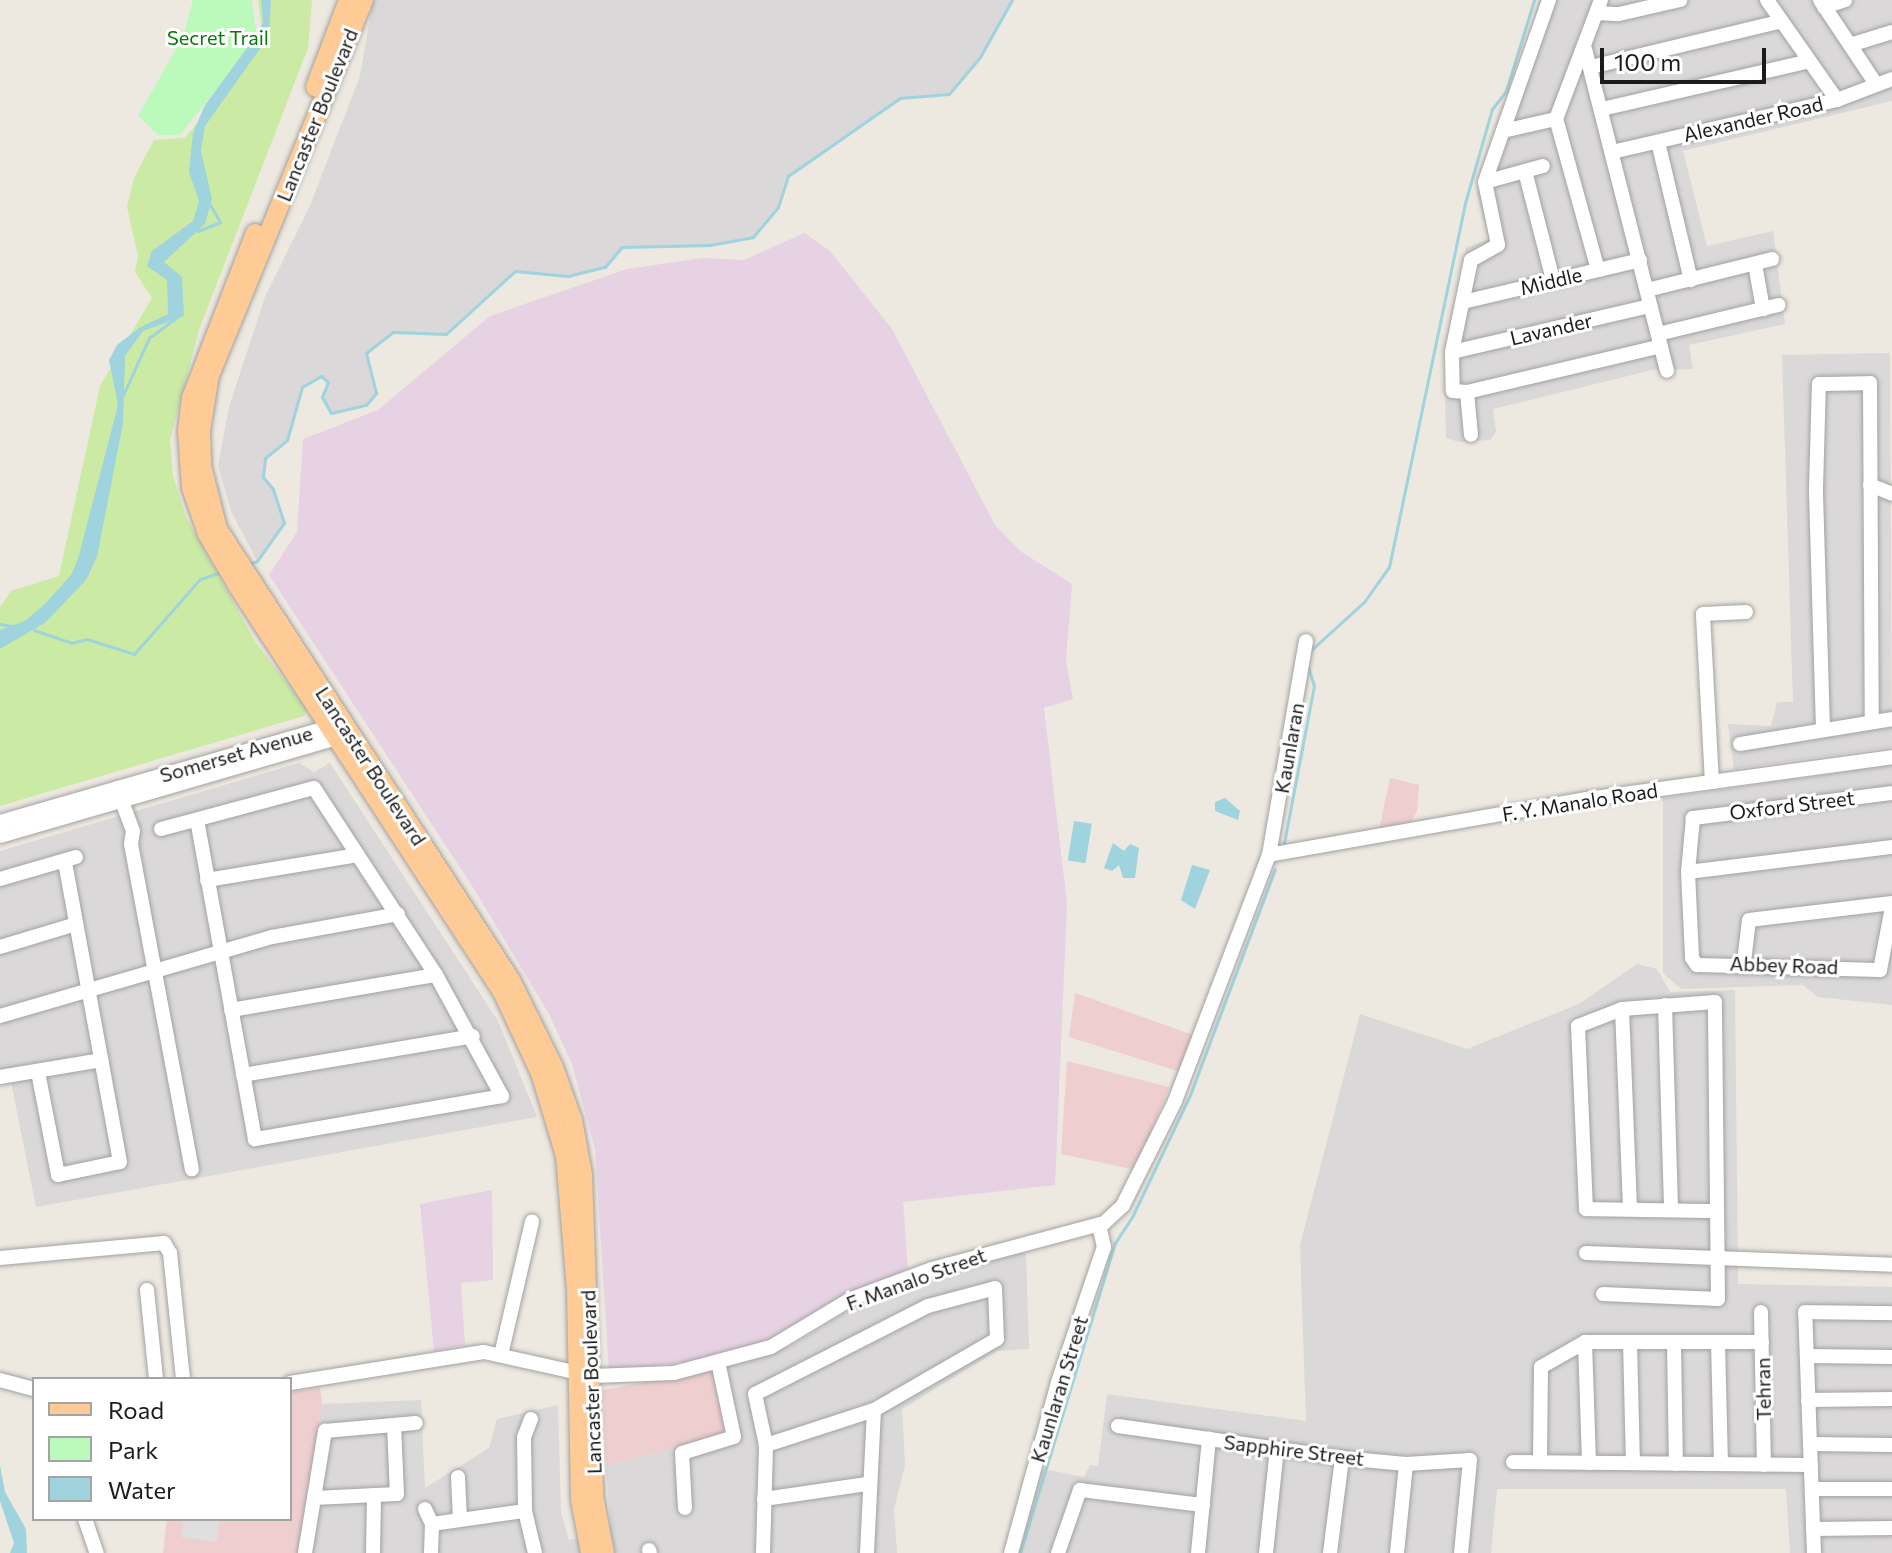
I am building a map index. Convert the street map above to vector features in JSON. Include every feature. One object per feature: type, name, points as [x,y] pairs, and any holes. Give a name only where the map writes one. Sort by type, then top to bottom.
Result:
[{"type":"main road","name":"Lancaster Boulevard","points":[[352,8],[191,398],[187,431],[191,488],[203,524],[237,572],[502,992],[540,1073],[565,1156],[594,1496],[605,1553]]},
{"type":"main road","name":"Lancaster Boulevard","points":[[584,1375],[580,1499],[590,1553]]},
{"type":"street","points":[[1549,0],[1485,182],[1498,248],[1474,257],[1452,352],[1453,391],[1467,392],[1779,305]]},
{"type":"street","points":[[1598,270],[1556,119],[1599,6],[1619,14],[1680,0]]},
{"type":"street","points":[[1767,0],[1837,100]]},
{"type":"street","points":[[1845,0],[1822,3],[1876,84]]},
{"type":"street","points":[[1591,67],[1782,21]]},
{"type":"street","points":[[1850,45],[1892,32]]},
{"type":"street","points":[[1585,49],[1667,371]]},
{"type":"street","points":[[1602,109],[1810,61]]},
{"type":"street","name":"Alexander Road","points":[[1612,152],[1837,100],[1892,79]]},
{"type":"street","points":[[1503,131],[1556,119]]},
{"type":"street","points":[[1658,142],[1691,280]]},
{"type":"street","points":[[1485,182],[1543,166]]},
{"type":"street","points":[[1525,171],[1553,280]]},
{"type":"street","name":"Lavander","points":[[1452,352],[1649,298],[1691,280],[1772,259]]},
{"type":"street","name":"Middle","points":[[1463,302],[1640,260]]},
{"type":"street","points":[[1755,264],[1763,309]]},
{"type":"street","points":[[1823,729],[1816,489],[1819,384],[1870,383],[1872,722]]},
{"type":"street","points":[[1467,392],[1471,435]]},
{"type":"street","points":[[1870,485],[1892,494]]},
{"type":"street","points":[[1712,782],[1703,614],[1746,612]]},
{"type":"street","name":"Kaunlaran","points":[[1269,855],[1306,641]]},
{"type":"street","points":[[1740,744],[1892,719]]},
{"type":"street","name":"Somerset Avenue","points":[[0,836],[339,733]]},
{"type":"street","name":"F. Y. Manalo Road","points":[[1269,855],[1712,782],[1892,757]]},
{"type":"street","points":[[161,829],[314,788],[436,975],[473,1036],[502,1096],[255,1139],[197,821]]},
{"type":"street","name":"Oxford Street","points":[[1688,872],[1693,818],[1892,793]]},
{"type":"street","points":[[121,798],[133,831],[131,844],[192,1169]]},
{"type":"street","name":"Somerset Avenue","points":[[0,822],[121,798]]},
{"type":"street","points":[[1688,872],[1892,847]]},
{"type":"street","points":[[207,880],[358,855]]},
{"type":"street","points":[[1099,1226],[1123,1205],[1175,1101],[1269,855]]},
{"type":"street","points":[[0,879],[71,859],[76,924],[120,1162],[58,1175],[38,1072]]},
{"type":"street","name":"Abbey Road","points":[[1688,872],[1692,958],[1697,965],[1744,962],[1880,970],[1892,905]]},
{"type":"street","points":[[1744,962],[1749,920],[1892,905]]},
{"type":"street","points":[[0,1016],[221,952],[398,914]]},
{"type":"street","points":[[0,947],[76,924]]},
{"type":"street","points":[[231,1010],[436,975]]},
{"type":"street","points":[[1603,1294],[1718,1299],[1715,1002],[1622,1009],[1578,1026],[1586,1209],[1717,1211]]},
{"type":"street","points":[[1665,1005],[1671,1209]]},
{"type":"street","points":[[1622,1009],[1630,1208]]},
{"type":"street","points":[[243,1075],[473,1036]]},
{"type":"street","points":[[0,1077],[102,1060]]},
{"type":"street","points":[[501,1355],[532,1222]]},
{"type":"street","name":"F. Manalo Street","points":[[292,1383],[471,1352],[501,1355],[584,1375],[644,1377],[718,1362],[771,1347],[851,1299],[932,1269],[1099,1226]]},
{"type":"street","name":"Kaunlaran Street","points":[[1011,1553],[1058,1382],[1104,1247],[1099,1226]]},
{"type":"street","points":[[0,1258],[164,1243],[170,1253],[183,1377]]},
{"type":"street","points":[[1586,1253],[1717,1256],[1768,1264],[1892,1265]]},
{"type":"street","points":[[763,1553],[766,1445],[755,1394],[928,1306],[995,1288],[997,1339],[874,1410],[766,1445]]},
{"type":"street","points":[[147,1290],[156,1377]]},
{"type":"street","name":"Tehran","points":[[1761,1312],[1764,1465]]},
{"type":"street","points":[[1814,1553],[1805,1312],[1892,1313]]},
{"type":"street","points":[[1540,1462],[1541,1367],[1585,1342],[1762,1342]]},
{"type":"street","points":[[1585,1342],[1589,1463]]},
{"type":"street","points":[[1630,1342],[1633,1463]]},
{"type":"street","points":[[1674,1342],[1676,1464]]},
{"type":"street","points":[[1718,1342],[1721,1464]]},
{"type":"street","points":[[1807,1356],[1892,1357]]},
{"type":"street","points":[[685,1508],[682,1453],[734,1437],[718,1362]]},
{"type":"street","points":[[0,1380],[32,1388]]},
{"type":"street","points":[[1808,1400],[1892,1399]]},
{"type":"street","points":[[860,1553],[867,1552],[867,1484],[874,1410]]},
{"type":"street","points":[[531,1419],[524,1437],[525,1511],[535,1553]]},
{"type":"street","points":[[305,1553],[325,1431],[416,1423]]},
{"type":"street","points":[[314,1498],[397,1494],[394,1425]]},
{"type":"street","name":"Sapphire Street","points":[[1118,1426],[1342,1458],[1406,1464],[1470,1460],[1461,1553]]},
{"type":"street","points":[[1198,1553],[1209,1439]]},
{"type":"street","points":[[1810,1444],[1892,1445]]},
{"type":"street","points":[[1266,1553],[1277,1449]]},
{"type":"street","points":[[1330,1553],[1342,1458]]},
{"type":"street","points":[[1513,1462],[1811,1465]]},
{"type":"street","points":[[1397,1553],[1406,1464]]},
{"type":"street","points":[[458,1477],[460,1519]]},
{"type":"street","points":[[764,1499],[867,1484]]},
{"type":"street","points":[[1812,1489],[1892,1489]]},
{"type":"street","points":[[1058,1553],[1080,1490],[1203,1505]]},
{"type":"street","points":[[373,1553],[374,1495]]},
{"type":"street","points":[[425,1509],[432,1524],[431,1553]]},
{"type":"street","points":[[432,1524],[525,1511]]},
{"type":"street","points":[[86,1521],[97,1553]]},
{"type":"street","points":[[1813,1529],[1892,1528]]},
{"type":"shaded area","points":[[373,0],[1012,0],[980,57],[949,94],[899,99],[788,176],[778,207],[753,237],[710,245],[622,247],[605,267],[568,276],[515,271],[446,334],[393,332],[366,353],[376,393],[366,405],[331,413],[322,397],[328,382],[320,376],[302,387],[287,440],[265,459],[263,477],[273,489],[284,523],[257,561],[231,511],[218,466],[229,407],[265,297],[309,208],[360,76]]},
{"type":"shaded area","points":[[1540,0],[1892,0],[1892,101],[1683,151],[1707,246],[1773,231],[1785,324],[1689,345],[1693,369],[1652,370],[1493,409],[1496,432],[1490,440],[1459,442],[1446,438],[1444,352],[1466,248],[1489,239],[1477,193]]},
{"type":"shaded area","points":[[804,233],[830,251],[892,329],[995,525],[1020,551],[1072,584],[1066,661],[1073,699],[1044,708],[1067,904],[1055,1185],[903,1202],[908,1269],[845,1295],[776,1337],[698,1361],[609,1371],[595,1149],[572,1064],[549,1014],[474,889],[269,575],[297,532],[303,439],[378,410],[490,316],[627,269],[703,258],[744,260]]},
{"type":"shaded area","points":[[1890,353],[1892,747],[1734,769],[1728,724],[1771,726],[1777,702],[1793,702],[1782,355]]},
{"type":"shaded area","points":[[299,763],[314,772],[330,763],[498,1021],[537,1117],[36,1207],[11,1082],[0,1084],[0,851]]},
{"type":"shaded area","points":[[1892,765],[1892,1005],[1818,997],[1803,985],[1681,989],[1663,973],[1663,798]]},
{"type":"shaded area","points":[[1390,778],[1419,785],[1417,811],[1408,827],[1379,830]]},
{"type":"shaded area","points":[[1637,964],[1657,969],[1670,992],[1735,990],[1738,1284],[1892,1287],[1892,1553],[1790,1553],[1786,1489],[1497,1489],[1491,1553],[1006,1553],[1033,1467],[1084,1477],[1090,1465],[1098,1466],[1107,1394],[1306,1421],[1300,1245],[1360,1014],[1467,1049],[1579,1004]]},
{"type":"shaded area","points":[[1075,993],[1193,1035],[1181,1072],[1069,1037]]},
{"type":"shaded area","points":[[1067,1061],[1169,1087],[1136,1170],[1061,1154]]},
{"type":"shaded area","points":[[492,1190],[493,1280],[461,1283],[465,1345],[434,1351],[420,1204]]},
{"type":"shaded area","points":[[1026,1253],[1029,1349],[997,1351],[902,1409],[905,1465],[894,1509],[897,1553],[299,1553],[322,1404],[421,1400],[425,1488],[489,1448],[497,1419],[558,1405],[561,1513],[569,1540],[611,1533],[606,1465],[736,1434],[722,1368],[791,1346],[857,1305],[983,1258]]},
{"type":"shaded area","points":[[722,1368],[736,1434],[606,1465],[603,1390]]},
{"type":"shaded area","points":[[320,1388],[322,1404],[299,1553],[163,1553],[167,1521],[292,1521],[292,1392]]},
{"type":"shaded area","points":[[184,1521],[220,1521],[217,1542],[181,1537]]},
{"type":"green space","name":"Secret Trail","points":[[193,0],[252,0],[257,38],[180,135],[158,135],[138,116],[183,37]]},
{"type":"green space","points":[[258,0],[312,0],[308,48],[199,330],[170,440],[173,476],[186,517],[256,643],[307,709],[304,716],[0,806],[0,607],[11,591],[59,576],[100,386],[152,298],[135,272],[138,256],[127,207],[134,178],[154,140],[185,138],[229,83],[262,33]]},
{"type":"water","points":[[261,0],[271,0],[269,36],[205,126],[201,151],[212,199],[205,224],[164,262],[182,277],[184,316],[143,331],[125,356],[123,423],[97,557],[86,580],[46,622],[0,649],[0,630],[25,621],[46,603],[71,575],[78,559],[118,405],[109,360],[117,345],[139,328],[168,314],[167,280],[147,266],[152,251],[193,221],[199,201],[189,172],[193,133],[205,105],[256,36],[263,22]]},
{"type":"water","points":[[1225,798],[1240,811],[1238,820],[1215,811],[1215,802]]},
{"type":"water","points":[[1074,821],[1092,824],[1086,863],[1068,861]]},
{"type":"water","points":[[1113,843],[1124,851],[1130,844],[1139,848],[1135,878],[1123,878],[1119,865],[1112,871],[1104,868]]},
{"type":"water","points":[[1192,865],[1210,870],[1195,909],[1181,900]]},
{"type":"water","points":[[0,1465],[5,1492],[26,1529],[27,1553],[10,1553],[14,1543],[0,1501]]},
{"type":"waterway","points":[[248,564],[257,561],[284,523],[273,489],[263,477],[265,458],[287,440],[302,387],[321,376],[328,382],[322,397],[331,413],[366,405],[376,393],[366,353],[393,332],[446,334],[515,271],[568,276],[605,267],[622,247],[710,245],[753,237],[778,207],[788,176],[900,98],[949,94],[980,57],[1012,0]]},
{"type":"waterway","points":[[1310,651],[1364,602],[1389,567],[1465,203],[1492,109],[1506,91],[1534,0]]},
{"type":"waterway","points":[[198,231],[220,222],[208,201]]},
{"type":"waterway","points":[[123,395],[149,338],[177,317]]},
{"type":"waterway","points":[[34,630],[71,643],[87,639],[134,654],[200,579],[221,572]]},
{"type":"waterway","points":[[0,624],[12,626]]},
{"type":"waterway","points":[[1284,843],[1314,686],[1308,666]]},
{"type":"waterway","points":[[1020,1553],[1115,1243],[1133,1215],[1190,1095],[1275,869]]}]
